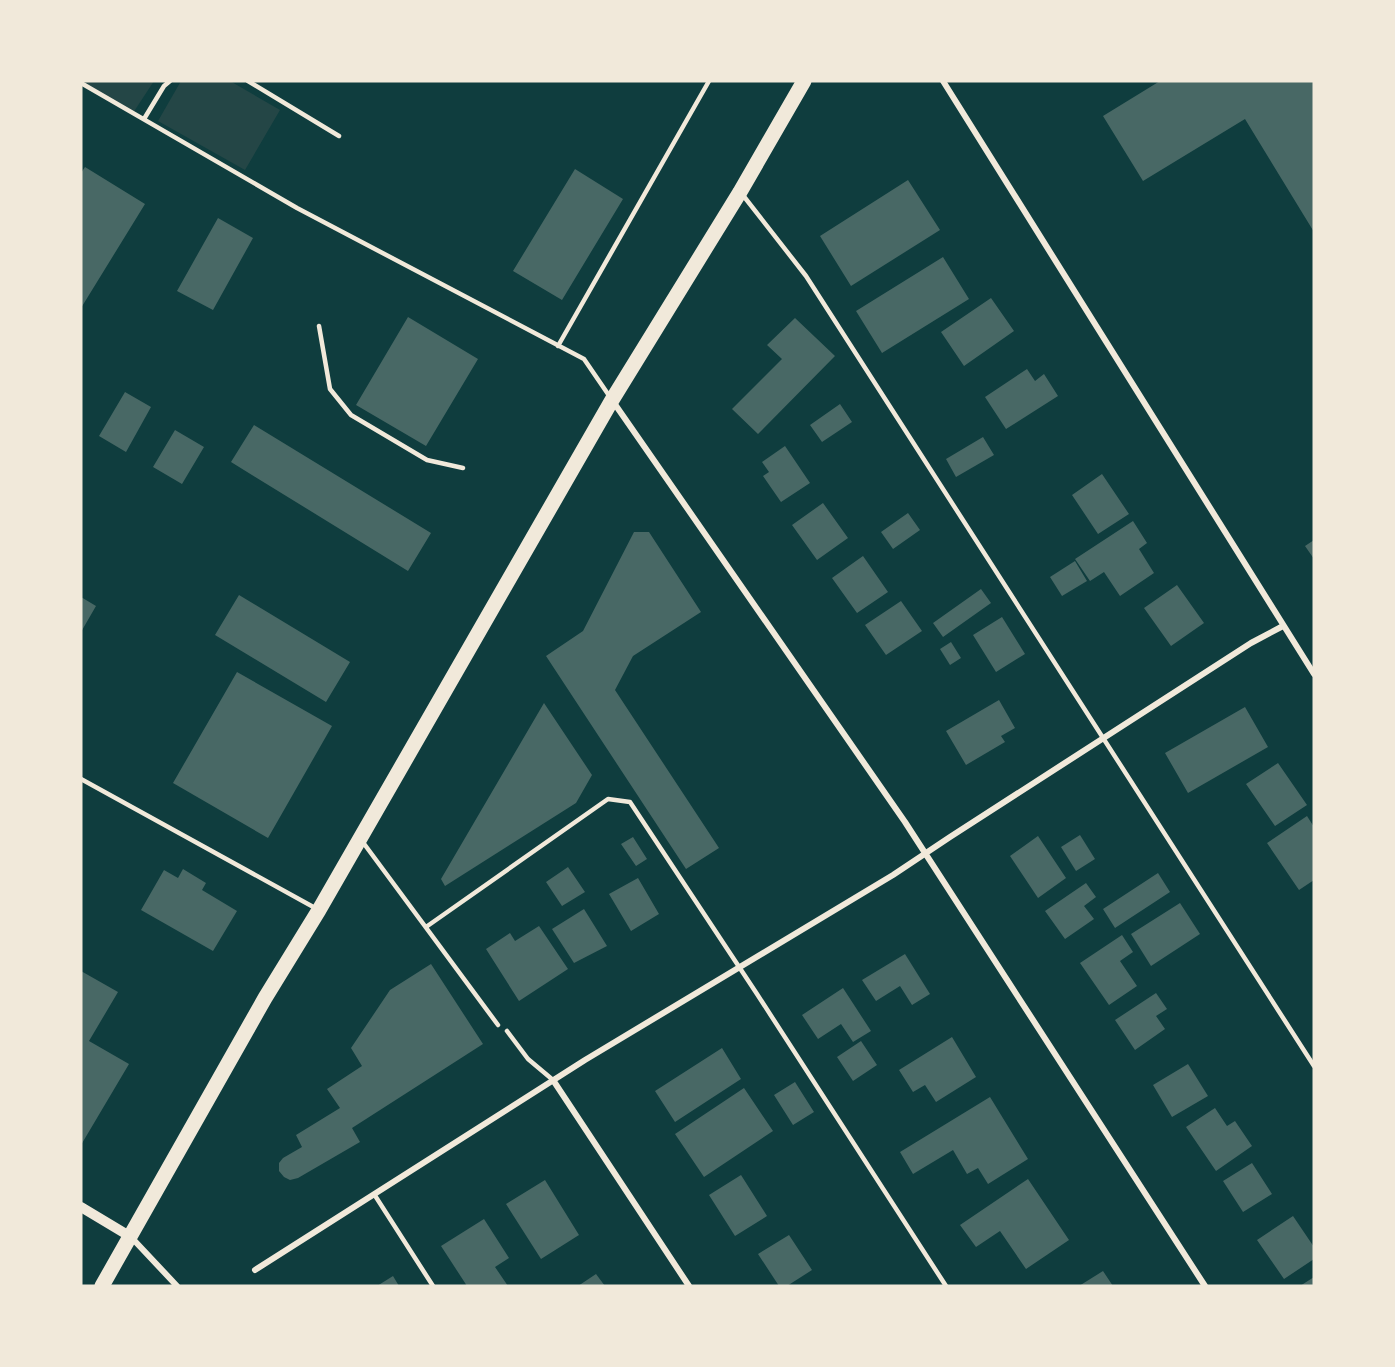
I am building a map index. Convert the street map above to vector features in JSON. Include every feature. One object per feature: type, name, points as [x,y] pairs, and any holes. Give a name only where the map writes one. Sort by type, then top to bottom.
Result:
[{"type":"main road","points":[[102,1286],[265,998],[361,838],[612,400],[740,192],[804,81]]},
{"type":"street","points":[[943,81],[1314,674]]},
{"type":"street","points":[[612,400],[926,854],[1205,1286]]},
{"type":"street","points":[[255,1270],[553,1080],[926,854],[1251,643],[1283,626]]},
{"type":"street","points":[[553,1080],[689,1286]]},
{"type":"street","points":[[81,1207],[131,1237],[177,1286]]},
{"type":"lane","points":[[144,119],[164,86],[170,81]]},
{"type":"lane","points":[[248,81],[339,136]]},
{"type":"lane","points":[[558,346],[709,81]]},
{"type":"lane","points":[[81,83],[297,208],[584,359],[612,400]]},
{"type":"lane","points":[[740,192],[806,276],[1314,1066]]},
{"type":"lane","points":[[319,326],[330,388],[351,415],[427,460],[463,468]]},
{"type":"lane","points":[[81,778],[319,910]]},
{"type":"lane","points":[[426,927],[608,799],[630,802],[946,1286]]},
{"type":"lane","points":[[361,838],[498,1025]]},
{"type":"lane","points":[[507,1031],[528,1059],[553,1080]]},
{"type":"lane","points":[[375,1194],[433,1286]]},
{"type":"shaded area","points":[[81,81],[154,81],[133,113]]},
{"type":"shaded area","points":[[181,81],[230,81],[280,110],[245,170],[158,121]]},
{"type":"building","points":[[1160,81],[1314,81],[1314,232],[1245,119],[1143,181],[1103,116]]},
{"type":"building","points":[[85,167],[145,204],[81,308],[81,173]]},
{"type":"building","points":[[575,169],[623,199],[562,300],[513,271]]},
{"type":"building","points":[[908,180],[940,230],[851,286],[820,236]]},
{"type":"building","points":[[218,218],[253,238],[213,310],[177,291]]},
{"type":"building","points":[[943,257],[969,299],[882,353],[856,311]]},
{"type":"building","points":[[991,298],[1014,331],[964,366],[941,332]]},
{"type":"building","points":[[408,317],[478,359],[426,446],[356,405]]},
{"type":"building","points":[[795,318],[835,356],[758,434],[732,409],[782,359],[767,345]]},
{"type":"building","points":[[1027,369],[1035,381],[1044,374],[1058,396],[1006,429],[985,397]]},
{"type":"building","points":[[125,392],[151,407],[126,452],[99,436]]},
{"type":"building","points":[[840,404],[852,422],[822,442],[810,425]]},
{"type":"building","points":[[254,425],[431,533],[408,571],[231,462]]},
{"type":"building","points":[[175,430],[204,447],[182,484],[153,467]]},
{"type":"building","points":[[983,437],[994,455],[956,477],[946,459]]},
{"type":"building","points":[[785,446],[810,483],[781,502],[763,476],[769,472],[762,462]]},
{"type":"building","points":[[1102,474],[1129,514],[1098,534],[1072,495]]},
{"type":"building","points":[[823,503],[848,538],[817,560],[792,525]]},
{"type":"building","points":[[908,513],[920,530],[893,549],[881,532]]},
{"type":"building","points":[[1133,521],[1147,543],[1139,549],[1154,573],[1120,596],[1104,572],[1090,581],[1075,559]]},
{"type":"building","points":[[634,532],[649,532],[701,612],[633,656],[615,690],[719,848],[686,869],[546,656],[583,631]]},
{"type":"building","points":[[1314,540],[1314,559],[1305,546]]},
{"type":"building","points":[[863,556],[888,592],[857,613],[832,578]]},
{"type":"building","points":[[1075,561],[1087,581],[1062,596],[1050,577]]},
{"type":"building","points":[[1177,585],[1204,623],[1171,646],[1144,608]]},
{"type":"building","points":[[981,589],[991,603],[943,637],[933,623]]},
{"type":"building","points":[[239,595],[350,662],[326,702],[215,635]]},
{"type":"building","points":[[81,597],[96,606],[81,632]]},
{"type":"building","points":[[901,601],[922,631],[886,655],[865,625]]},
{"type":"building","points":[[1002,617],[1025,654],[996,672],[973,635]]},
{"type":"building","points":[[951,642],[961,658],[950,665],[940,649]]},
{"type":"building","points":[[237,672],[332,726],[268,838],[173,783]]},
{"type":"building","points":[[999,700],[1015,728],[1001,736],[1005,742],[966,765],[946,731]]},
{"type":"building","points":[[544,703],[592,775],[576,803],[445,886],[441,879]]},
{"type":"building","points":[[1245,707],[1268,747],[1188,793],[1165,753]]},
{"type":"building","points":[[1278,763],[1307,805],[1275,826],[1246,784]]},
{"type":"building","points":[[1307,816],[1314,827],[1314,880],[1299,890],[1267,843]]},
{"type":"building","points":[[1080,835],[1095,859],[1076,871],[1061,847]]},
{"type":"building","points":[[1038,836],[1066,878],[1038,898],[1010,856]]},
{"type":"building","points":[[633,837],[647,859],[636,866],[621,844]]},
{"type":"building","points":[[568,867],[585,892],[562,906],[546,882]]},
{"type":"building","points":[[183,869],[206,883],[202,890],[237,911],[213,951],[141,910],[164,870],[178,878]]},
{"type":"building","points":[[1158,873],[1170,892],[1115,928],[1103,909]]},
{"type":"building","points":[[638,878],[659,914],[631,931],[609,894]]},
{"type":"building","points":[[1086,883],[1096,897],[1084,906],[1094,919],[1065,939],[1045,911]]},
{"type":"building","points":[[1180,903],[1200,934],[1151,966],[1131,934]]},
{"type":"building","points":[[584,909],[607,946],[574,963],[552,929]]},
{"type":"building","points":[[539,926],[568,969],[519,1001],[486,949],[510,933],[515,941]]},
{"type":"building","points":[[1122,935],[1133,952],[1120,961],[1137,986],[1109,1005],[1080,963]]},
{"type":"building","points":[[905,954],[930,994],[912,1005],[900,986],[876,1001],[862,980]]},
{"type":"building","points":[[431,964],[483,1044],[352,1128],[360,1142],[298,1178],[290,1180],[284,1177],[279,1171],[279,1163],[283,1158],[302,1147],[296,1135],[340,1108],[327,1089],[362,1066],[351,1048],[390,990]]},
{"type":"building","points":[[81,971],[118,992],[89,1041],[129,1064],[81,1145]]},
{"type":"building","points":[[843,988],[871,1031],[853,1042],[841,1024],[818,1039],[802,1015]]},
{"type":"building","points":[[1156,993],[1167,1009],[1156,1016],[1165,1029],[1135,1050],[1115,1020]]},
{"type":"building","points":[[952,1037],[976,1077],[936,1102],[925,1085],[913,1092],[899,1070]]},
{"type":"building","points":[[861,1041],[877,1065],[853,1081],[837,1057]]},
{"type":"building","points":[[722,1048],[741,1079],[675,1122],[655,1091]]},
{"type":"building","points":[[1188,1064],[1208,1096],[1172,1117],[1153,1085]]},
{"type":"building","points":[[795,1082],[814,1112],[793,1125],[774,1095]]},
{"type":"building","points":[[744,1088],[773,1131],[704,1177],[675,1134]]},
{"type":"building","points":[[990,1097],[1028,1159],[988,1184],[978,1168],[967,1174],[953,1150],[913,1174],[900,1152]]},
{"type":"building","points":[[1215,1108],[1227,1126],[1235,1121],[1252,1146],[1216,1171],[1186,1127]]},
{"type":"building","points":[[1252,1163],[1272,1194],[1243,1212],[1223,1181]]},
{"type":"building","points":[[741,1175],[767,1216],[735,1236],[709,1195]]},
{"type":"building","points":[[1028,1179],[1069,1240],[1026,1269],[1000,1231],[976,1247],[960,1225]]},
{"type":"building","points":[[545,1180],[579,1235],[541,1259],[506,1204]]},
{"type":"building","points":[[1293,1216],[1314,1247],[1314,1259],[1284,1279],[1257,1240]]},
{"type":"building","points":[[484,1219],[509,1258],[495,1267],[508,1286],[467,1286],[441,1246]]},
{"type":"building","points":[[789,1235],[812,1270],[787,1286],[779,1286],[758,1254]]},
{"type":"building","points":[[1103,1271],[1113,1286],[1079,1286]]},
{"type":"building","points":[[596,1274],[605,1286],[578,1286]]},
{"type":"building","points":[[393,1276],[399,1286],[377,1286]]},
{"type":"building","points":[[1314,1277],[1314,1286],[1300,1286]]}]
